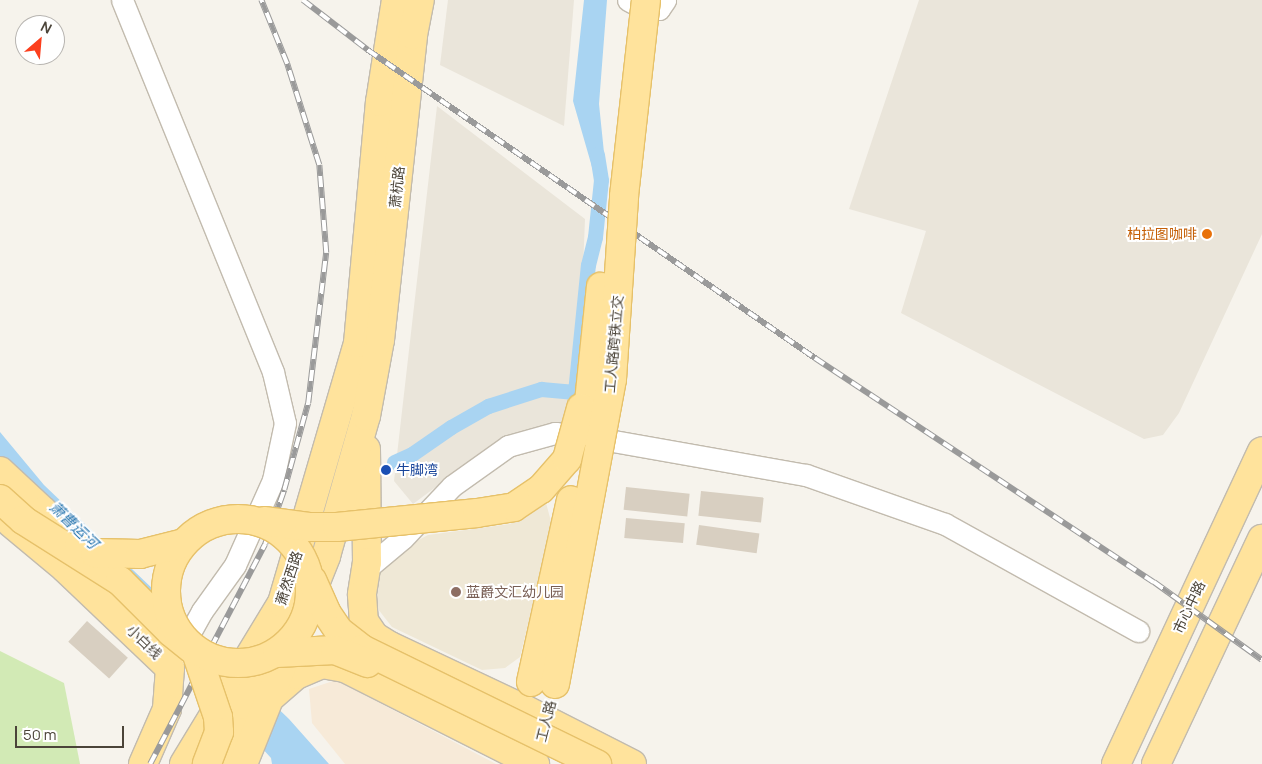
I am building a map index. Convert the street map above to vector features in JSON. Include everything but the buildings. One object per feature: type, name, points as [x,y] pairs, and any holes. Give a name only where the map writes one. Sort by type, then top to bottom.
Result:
[{"type":"main road","name":"萧杭路","points":[[362,373],[358,343],[380,102],[396,0]]},
{"type":"main road","name":"萧杭路","points":[[362,373],[413,35],[420,0]]},
{"type":"main road","name":"工人路跨铁立交","points":[[543,683],[588,423],[591,375],[629,0]]},
{"type":"main road","name":"工人路跨铁立交","points":[[543,683],[612,379],[624,196],[646,0]]},
{"type":"main road","name":"萧然西路","points":[[184,764],[279,642],[326,556],[366,416],[362,373]]},
{"type":"main road","name":"萧然西路","points":[[244,764],[272,696],[282,603],[362,373]]},
{"type":"main road","points":[[207,764],[220,732],[218,717],[196,652],[173,623],[166,603],[168,574],[172,560],[184,543],[200,529],[219,521],[240,519],[310,527],[336,527],[476,513],[514,507],[542,489],[567,458],[591,375]]},
{"type":"main road","points":[[366,416],[366,569],[362,595],[364,621],[374,636],[390,646],[632,764]]},
{"type":"main road","name":"市心中路","points":[[1116,764],[1262,451]]},
{"type":"main road","points":[[0,471],[43,511],[65,568]]},
{"type":"main road","points":[[0,485],[33,518],[95,553],[140,554],[184,543]]},
{"type":"main road","points":[[0,499],[23,520],[120,581],[171,632],[196,652],[218,661],[237,664],[258,661],[279,642],[293,640],[305,620],[311,596],[308,573]]},
{"type":"main road","name":"小白线","points":[[0,514],[65,568],[170,668],[167,709],[143,764]]},
{"type":"main road","points":[[240,519],[263,523],[283,535],[299,552],[326,612],[339,631],[362,649],[597,764]]},
{"type":"main road","points":[[1156,764],[1262,539]]},
{"type":"main road","points":[[279,642],[350,669],[535,764]]},
{"type":"main road","points":[[219,764],[258,677],[279,642]]},
{"type":"main road","points":[[279,642],[343,652],[571,764]]},
{"type":"main road","points":[[272,696],[296,675],[322,664],[350,669]]},
{"type":"main road","name":"工人路","points":[[535,764],[536,716],[543,683]]},
{"type":"street","points":[[122,0],[273,372],[285,423],[273,480],[234,565],[202,611],[170,668]]},
{"type":"street","points":[[629,0],[643,8],[659,9],[665,0]]},
{"type":"street","points":[[366,569],[403,538],[452,486],[492,457],[508,446],[555,433],[596,438],[806,475],[945,524],[1138,632]]},
{"type":"shaded area","points":[[448,0],[574,0],[564,126],[440,65]]},
{"type":"shaded area","points":[[919,0],[1262,0],[1262,234],[1179,413],[1163,435],[1144,439],[901,313],[926,231],[849,209]]},
{"type":"shaded area","points":[[437,106],[585,219],[579,370],[562,426],[500,439],[413,504],[394,481]]},
{"type":"shaded area","name":"蓝爵文汇幼儿园","points":[[546,503],[552,525],[520,657],[505,668],[482,670],[392,627],[378,609],[376,576],[402,549],[428,535],[510,524]]},
{"type":"shaded area","points":[[336,680],[496,764],[345,764],[312,723],[309,689]]},
{"type":"green space","points":[[0,651],[64,683],[80,764],[0,764]]},
{"type":"water","points":[[584,0],[607,0],[599,104],[606,172],[594,174],[573,101]]},
{"type":"water","name":"萧曹运河","points":[[0,432],[44,485],[289,719],[329,764],[272,764],[271,758],[0,461]]},
{"type":"waterway","points":[[394,462],[412,454],[451,427],[488,406],[541,389],[575,392],[588,265],[595,237],[601,180],[597,154]]},
{"type":"railway","points":[[150,764],[265,544],[284,490],[308,403],[326,253],[319,165],[287,64],[261,0]]},
{"type":"railway","points":[[303,0],[368,50],[815,358],[1154,582],[1262,660]]},
{"type":"place","name":"柏拉图咖啡","points":[[1207,234]]},
{"type":"place","name":"牛脚湾","points":[[386,470]]},
{"type":"place","name":"蓝爵文汇幼儿园","points":[[456,592]]}]
